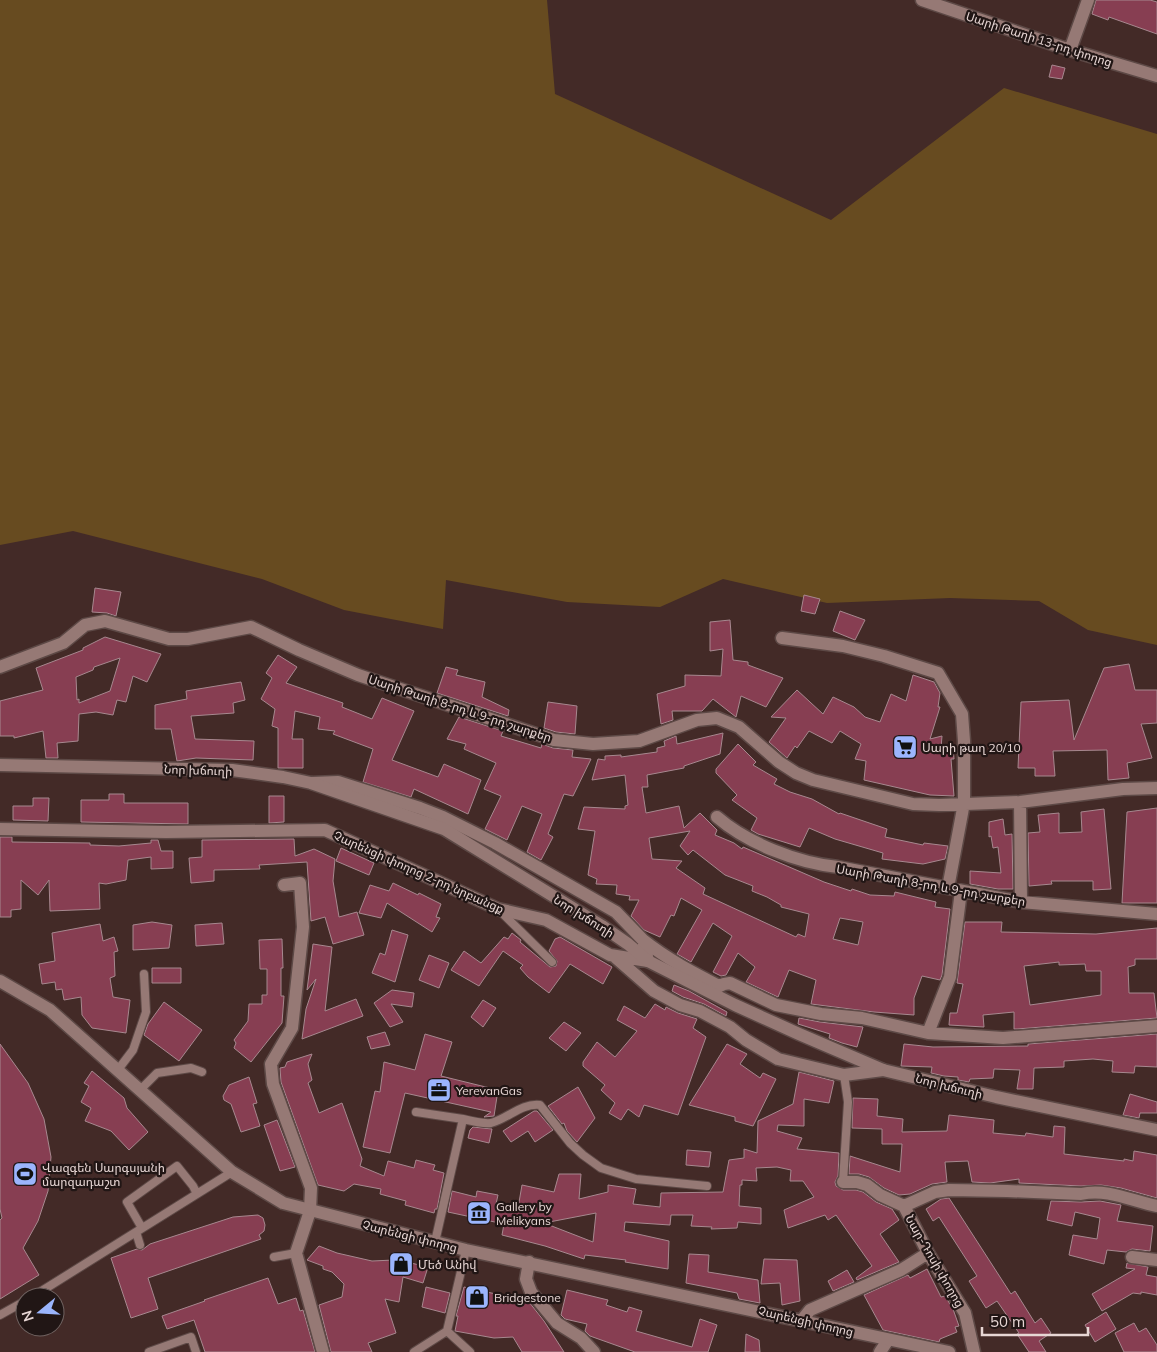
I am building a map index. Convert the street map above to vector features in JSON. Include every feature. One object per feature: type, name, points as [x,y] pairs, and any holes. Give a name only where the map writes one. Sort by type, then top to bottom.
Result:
[{"type":"street","name":"Սարի Թաղի 13-րդ փողոց","points":[[922,0],[1070,50],[1157,76]]},
{"type":"street","points":[[1070,50],[1088,0]]},
{"type":"street","name":"Սարի Թաղի 8-րդ և 9-րդ շարքեր","points":[[0,667],[63,643],[85,626],[105,621],[169,639],[188,639],[251,627],[358,675],[554,740],[593,744],[639,741],[697,720],[717,718],[740,727],[779,762],[796,773],[813,780],[913,804],[1020,802],[1123,789],[1157,788]]},
{"type":"street","points":[[782,638],[843,646],[884,656],[938,673],[962,714],[964,741],[964,803],[948,888]]},
{"type":"street","name":"Նոր խճուղի","points":[[0,765],[232,770],[311,783],[444,829],[602,926],[648,961],[714,989],[799,1034],[883,1070],[996,1097],[1157,1130]]},
{"type":"street","points":[[311,783],[338,782],[443,817],[495,843],[616,912],[643,940],[659,953],[714,989],[730,983],[776,1004],[821,1014],[862,1018],[928,1033],[1002,1038],[1157,1026]]},
{"type":"street","points":[[1020,802],[1021,902]]},
{"type":"street","name":"Սարի Թաղի 8-րդ և 9-րդ շարքեր","points":[[717,817],[731,829],[788,856],[821,866],[1021,902],[1157,914]]},
{"type":"street","name":"Չարենցի փողոց 2-րդ նրբանցք","points":[[0,829],[166,832],[326,830],[498,908],[546,920],[615,957],[648,961]]},
{"type":"street","points":[[284,885],[300,883],[303,927],[292,1028],[271,1064],[273,1084],[311,1188],[310,1211],[296,1253],[324,1352]]},
{"type":"street","points":[[928,1033],[950,977],[961,891]]},
{"type":"street","points":[[643,940],[648,961]]},
{"type":"street","points":[[615,957],[654,991],[680,1005],[700,1011],[730,1027],[766,1053],[790,1063],[844,1075],[883,1070]]},
{"type":"street","name":"Չարենցի փողոց","points":[[0,981],[50,1010],[232,1172],[283,1203],[466,1250],[949,1352]]},
{"type":"street","name":"Նար-Դոսի փողոց","points":[[843,1182],[857,1182],[867,1185],[880,1195],[904,1206],[928,1253],[965,1313],[974,1352]]},
{"type":"street","points":[[904,1206],[935,1192],[949,1190],[1061,1194],[1089,1192],[1113,1194],[1157,1206]]},
{"type":"street","points":[[802,1320],[810,1310],[902,1270],[928,1253]]},
{"type":"street","points":[[1132,1257],[1157,1260]]},
{"type":"street","points":[[529,1262],[526,1279],[531,1292],[557,1322],[581,1338],[594,1352]]},
{"type":"street","points":[[880,1352],[888,1340]]},
{"type":"lane","points":[[498,908],[552,962]]},
{"type":"lane","points":[[117,1071],[133,1050],[146,1012],[144,974]]},
{"type":"lane","points":[[139,1091],[156,1073],[191,1068],[202,1072]]},
{"type":"lane","points":[[843,1182],[848,1102],[844,1075]]},
{"type":"lane","points":[[416,1112],[489,1123],[501,1119],[517,1109],[532,1104],[540,1105],[570,1143],[601,1168],[636,1179],[707,1186]]},
{"type":"lane","points":[[436,1242],[463,1119]]},
{"type":"lane","points":[[140,1245],[139,1230],[127,1202],[178,1166],[197,1194]]},
{"type":"lane","points":[[48,1287],[232,1172]]},
{"type":"lane","points":[[414,1352],[447,1331],[466,1250]]},
{"type":"lane","points":[[274,1257],[296,1253]]},
{"type":"lane","points":[[0,1316],[15,1307]]},
{"type":"lane","points":[[447,1331],[470,1352]]},
{"type":"lane","points":[[149,1352],[190,1337],[196,1352]]},
{"type":"shaded area","points":[[0,0],[547,0],[555,94],[831,220],[1004,88],[1157,134],[1157,645],[1088,630],[1039,601],[950,598],[827,603],[723,579],[660,607],[567,602],[446,580],[443,629],[344,610],[262,579],[73,531],[0,545]]},
{"type":"building","points":[[1096,0],[1150,0],[1157,2],[1157,34],[1109,17],[1108,20],[1092,14]]},
{"type":"building","points":[[1052,65],[1065,68],[1062,79],[1049,77]]},
{"type":"building","points":[[95,588],[121,592],[116,616],[92,612]]},
{"type":"building","points":[[804,595],[820,599],[815,614],[801,611]]},
{"type":"building","points":[[840,611],[865,620],[855,640],[833,631]]},
{"type":"building","points":[[730,620],[733,660],[748,662],[748,665],[783,678],[766,707],[741,696],[736,717],[713,699],[702,711],[672,711],[673,720],[661,724],[657,694],[685,686],[685,675],[721,676],[723,649],[710,651],[710,622]]},
{"type":"building","points":[[105,637],[161,654],[147,682],[133,676],[126,702],[117,700],[113,715],[96,712],[79,714],[78,741],[57,743],[58,758],[46,758],[43,731],[14,738],[14,736],[0,736],[0,701],[43,690],[36,668],[83,650],[83,648]],"holes":[[[120,658],[110,691],[79,703],[79,699],[77,700],[76,677],[93,670],[94,667]]]},
{"type":"building","points":[[278,655],[297,667],[286,683],[343,703],[342,707],[372,719],[382,698],[414,711],[392,760],[438,777],[444,764],[481,780],[468,814],[414,789],[411,797],[363,782],[373,749],[333,734],[335,731],[318,729],[320,717],[295,711],[292,739],[303,739],[303,768],[278,768],[278,728],[272,726],[275,709],[261,699],[272,678],[266,673]]},
{"type":"building","points":[[1129,664],[1135,690],[1157,690],[1157,723],[1141,724],[1152,758],[1127,763],[1129,778],[1108,780],[1107,750],[1053,751],[1055,776],[1035,776],[1035,768],[1018,768],[1021,702],[1069,700],[1074,740],[1104,668]]},
{"type":"building","points":[[446,667],[458,670],[456,675],[485,682],[482,697],[509,710],[508,716],[437,693]]},
{"type":"building","points":[[913,675],[934,682],[940,693],[938,707],[940,707],[930,739],[942,736],[941,748],[953,747],[954,759],[951,759],[954,796],[930,795],[864,780],[866,761],[855,759],[861,744],[840,731],[832,743],[809,731],[787,758],[769,742],[786,718],[771,717],[797,690],[823,714],[833,697],[854,707],[865,717],[880,722],[891,694],[906,701]]},
{"type":"building","points":[[241,682],[245,700],[233,703],[234,713],[191,716],[195,739],[254,741],[253,760],[196,758],[177,761],[171,729],[155,729],[155,705],[187,699],[186,691]]},
{"type":"building","points":[[548,702],[577,706],[575,734],[556,732],[544,728]]},
{"type":"building","points":[[459,717],[503,731],[501,736],[541,748],[542,744],[553,748],[573,750],[572,757],[591,759],[573,796],[564,794],[548,834],[553,837],[541,860],[527,852],[542,814],[522,806],[507,840],[485,829],[501,796],[484,789],[496,763],[464,749],[466,744],[447,739]]},
{"type":"building","points":[[723,733],[720,754],[684,766],[684,768],[647,775],[648,787],[642,787],[646,813],[679,806],[684,828],[700,813],[717,830],[715,835],[734,843],[742,849],[743,847],[824,882],[870,895],[894,896],[895,892],[936,902],[935,907],[950,909],[942,975],[940,980],[922,976],[914,998],[914,1015],[811,1004],[816,980],[789,970],[778,997],[746,982],[755,967],[738,953],[726,975],[721,976],[713,972],[732,936],[713,923],[691,962],[677,954],[702,910],[681,898],[674,916],[671,915],[660,937],[644,930],[631,916],[639,900],[629,900],[630,896],[616,894],[617,885],[596,884],[597,879],[588,875],[595,831],[578,829],[584,807],[625,809],[625,806],[628,805],[625,775],[592,780],[598,759],[605,760],[605,756],[621,755],[621,757],[657,752],[657,748],[665,746],[664,741],[676,736],[677,744]],"holes":[[[690,831],[680,846],[688,855],[693,850],[725,875],[753,886],[752,891],[767,897],[781,905],[781,907],[809,914],[805,937],[798,934],[796,937],[703,894],[705,888],[676,868],[682,861],[652,859],[649,838]],[[840,918],[863,922],[858,945],[833,939]]]},
{"type":"building","points":[[738,744],[756,762],[753,765],[777,779],[774,784],[790,792],[812,799],[839,814],[887,829],[885,837],[923,845],[924,843],[948,846],[945,859],[923,864],[882,859],[883,853],[835,839],[809,828],[800,847],[758,834],[751,830],[757,818],[732,800],[737,795],[716,773],[716,769]]},
{"type":"building","points":[[109,794],[124,794],[124,803],[188,803],[188,824],[81,822],[81,800],[109,800]]},
{"type":"building","points":[[269,796],[284,796],[284,822],[269,823]]},
{"type":"building","points":[[33,798],[49,798],[48,821],[13,820],[13,806],[33,806]]},
{"type":"building","points":[[1157,808],[1157,903],[1122,903],[1127,812]]},
{"type":"building","points":[[1104,809],[1111,889],[1093,890],[1093,881],[1051,881],[1052,884],[1029,886],[1028,833],[1040,832],[1038,815],[1059,813],[1059,833],[1082,832],[1081,812]]},
{"type":"building","points":[[1003,819],[1005,835],[1012,834],[1013,889],[998,889],[970,884],[970,871],[1001,873],[998,847],[993,848],[991,836],[989,837],[989,822]]},
{"type":"building","points":[[0,837],[12,837],[12,842],[90,843],[90,845],[119,846],[151,843],[151,840],[158,840],[161,851],[173,851],[173,868],[151,869],[151,857],[128,860],[126,880],[106,884],[99,883],[100,909],[50,911],[49,880],[38,895],[21,880],[21,909],[11,910],[11,917],[0,917]]},
{"type":"building","points":[[294,839],[295,856],[314,849],[335,859],[333,881],[339,917],[357,912],[364,935],[333,944],[325,917],[311,921],[307,862],[259,865],[260,869],[214,870],[214,881],[191,883],[189,858],[202,857],[202,840]]},
{"type":"building","points":[[341,848],[374,863],[369,875],[336,861]]},
{"type":"building","points":[[393,883],[441,904],[436,917],[440,918],[432,932],[387,903],[381,918],[359,913],[370,885],[389,891]]},
{"type":"building","points":[[152,922],[172,925],[169,948],[133,950],[133,925]]},
{"type":"building","points":[[965,922],[1002,922],[1001,932],[1096,934],[1157,928],[1157,959],[1135,959],[1135,965],[1128,967],[1129,993],[1154,993],[1157,1018],[1014,1029],[1014,1012],[983,1015],[984,1027],[949,1025],[950,1013],[957,1013],[963,984],[957,983]],"holes":[[[1059,962],[1059,965],[1085,964],[1086,971],[1101,971],[1101,995],[1030,1005],[1024,966]]]},
{"type":"building","points":[[222,923],[224,944],[196,946],[195,925]]},
{"type":"building","points":[[100,924],[103,941],[114,937],[118,951],[114,952],[115,976],[110,978],[113,997],[130,1000],[126,1033],[92,1028],[82,1015],[81,997],[64,1000],[62,989],[56,990],[55,982],[42,984],[39,964],[55,961],[52,933]]},
{"type":"building","points":[[392,930],[408,935],[395,982],[372,973],[380,953],[385,955]]},
{"type":"building","points":[[512,933],[550,967],[556,966],[557,961],[549,951],[555,939],[560,937],[612,967],[603,984],[570,964],[549,993],[528,977],[520,968],[523,965],[503,951],[479,986],[451,970],[464,951],[481,963],[504,937],[508,939]]},
{"type":"building","points":[[282,939],[283,968],[281,968],[281,996],[284,996],[282,1023],[251,1062],[234,1048],[236,1043],[234,1040],[248,1021],[249,1004],[262,1004],[262,995],[267,995],[267,969],[260,969],[259,940]]},
{"type":"building","points":[[313,944],[332,947],[325,1011],[356,999],[363,1016],[302,1039],[306,1009],[316,979],[307,990]]},
{"type":"building","points":[[429,955],[449,963],[439,988],[419,980]]},
{"type":"building","points":[[152,968],[181,968],[181,983],[152,983]]},
{"type":"building","points":[[674,985],[727,1012],[726,1016],[704,1004],[672,991]]},
{"type":"building","points":[[392,990],[414,993],[412,1007],[391,1004],[403,1022],[390,1027],[374,1003]]},
{"type":"building","points":[[483,1000],[496,1008],[483,1027],[471,1017]]},
{"type":"building","points":[[164,1002],[202,1030],[179,1061],[144,1035],[148,1024]]},
{"type":"building","points":[[655,1004],[665,1010],[666,1007],[697,1019],[693,1028],[706,1037],[678,1115],[644,1105],[639,1117],[628,1109],[621,1120],[609,1113],[615,1103],[601,1090],[605,1085],[583,1066],[583,1062],[597,1042],[615,1057],[637,1031],[617,1020],[624,1006],[645,1018]]},
{"type":"building","points":[[799,1018],[863,1027],[857,1047],[829,1038],[830,1034],[798,1024]]},
{"type":"building","points":[[564,1022],[581,1033],[566,1051],[549,1038]]},
{"type":"building","points":[[385,1032],[390,1045],[371,1049],[367,1037]]},
{"type":"building","points":[[425,1034],[452,1042],[441,1076],[498,1090],[494,1116],[484,1117],[491,1112],[405,1093],[390,1153],[363,1147],[375,1091],[380,1092],[384,1062],[415,1070]]},
{"type":"building","points":[[1157,1034],[1157,1067],[1135,1066],[1134,1073],[1112,1072],[1113,1061],[1093,1059],[1064,1061],[1064,1067],[1034,1068],[1033,1089],[1017,1089],[1020,1070],[994,1069],[993,1078],[970,1079],[969,1082],[958,1080],[958,1077],[931,1073],[932,1067],[901,1066],[904,1044],[933,1047],[1028,1046],[1028,1044]]},
{"type":"building","name":"Վազգեն Սարգսյանի մարզադաշտ","points":[[0,1044],[28,1083],[44,1119],[51,1157],[48,1191],[38,1221],[23,1248],[39,1275],[20,1287],[15,1287],[15,1290],[0,1299],[0,1220],[2,1218],[0,1209]]},
{"type":"building","points":[[727,1044],[747,1054],[740,1064],[760,1078],[763,1073],[776,1079],[753,1126],[735,1121],[735,1117],[689,1105]]},
{"type":"building","points":[[312,1054],[308,1064],[312,1080],[308,1083],[319,1113],[342,1103],[362,1159],[360,1166],[384,1176],[388,1161],[414,1168],[416,1160],[435,1165],[433,1170],[444,1173],[437,1209],[435,1209],[434,1213],[405,1205],[406,1201],[380,1194],[381,1189],[354,1184],[344,1191],[318,1185],[281,1082],[280,1068],[285,1067],[287,1062]]},
{"type":"building","points":[[92,1071],[124,1098],[127,1108],[148,1132],[129,1150],[111,1131],[85,1121],[91,1108],[81,1102],[89,1086],[84,1083]]},
{"type":"building","points":[[799,1072],[834,1081],[829,1103],[804,1099],[804,1126],[778,1125],[777,1131],[802,1138],[797,1149],[839,1153],[836,1186],[843,1190],[863,1192],[876,1202],[892,1209],[899,1220],[880,1234],[899,1262],[857,1280],[856,1278],[872,1266],[836,1215],[828,1220],[825,1215],[788,1228],[784,1210],[814,1197],[803,1181],[790,1181],[791,1170],[777,1167],[756,1168],[757,1181],[742,1180],[742,1185],[740,1185],[739,1206],[761,1208],[761,1224],[738,1222],[737,1228],[711,1229],[712,1227],[691,1226],[693,1215],[671,1215],[670,1225],[625,1222],[624,1231],[669,1241],[668,1269],[625,1262],[626,1260],[585,1255],[584,1259],[545,1246],[502,1235],[504,1224],[448,1212],[452,1191],[476,1197],[477,1191],[498,1195],[496,1204],[518,1208],[522,1185],[554,1192],[559,1174],[581,1174],[579,1199],[608,1192],[608,1185],[636,1189],[633,1204],[660,1207],[661,1193],[723,1192],[729,1160],[744,1158],[744,1149],[757,1153],[758,1121],[793,1104]],"holes":[[[596,1213],[593,1242],[544,1223]]]},
{"type":"building","points":[[249,1077],[257,1103],[253,1104],[260,1126],[241,1132],[231,1104],[224,1100],[223,1096],[229,1085]]},
{"type":"building","points":[[578,1087],[595,1118],[577,1142],[567,1131],[564,1123],[562,1124],[548,1106]]},
{"type":"building","points":[[1130,1094],[1157,1102],[1157,1113],[1140,1113],[1139,1118],[1123,1115]]},
{"type":"building","points":[[853,1098],[878,1099],[877,1116],[903,1119],[902,1132],[947,1131],[949,1115],[994,1120],[993,1133],[1025,1136],[1026,1133],[1053,1137],[1054,1126],[1065,1127],[1064,1154],[1124,1161],[1124,1159],[1133,1161],[1134,1151],[1157,1155],[1157,1198],[1121,1188],[1101,1185],[1019,1183],[1019,1179],[990,1183],[972,1182],[968,1161],[945,1162],[947,1182],[932,1184],[910,1194],[899,1195],[884,1188],[869,1177],[849,1174],[850,1156],[900,1172],[902,1144],[882,1144],[882,1129],[852,1128]]},
{"type":"building","points":[[534,1111],[537,1111],[553,1130],[535,1142],[528,1131],[511,1142],[503,1131]]},
{"type":"building","points":[[277,1120],[295,1167],[280,1171],[264,1125]]},
{"type":"building","points":[[473,1127],[492,1129],[489,1143],[468,1138]]},
{"type":"building","points":[[687,1150],[711,1152],[709,1167],[686,1165]]},
{"type":"building","points":[[949,1198],[1011,1294],[1015,1291],[1035,1323],[1041,1318],[1051,1333],[1039,1341],[1046,1352],[1029,1352],[1017,1334],[1019,1333],[997,1301],[986,1308],[969,1281],[977,1276],[939,1217],[933,1221],[926,1209],[941,1199]]},
{"type":"building","points":[[1051,1201],[1100,1201],[1121,1205],[1117,1221],[1153,1226],[1150,1251],[1132,1249],[1126,1252],[1107,1250],[1104,1264],[1069,1255],[1073,1235],[1097,1239],[1100,1218],[1075,1212],[1072,1226],[1047,1220]]},
{"type":"building","points":[[258,1215],[263,1218],[265,1225],[264,1231],[259,1235],[261,1239],[148,1278],[158,1309],[131,1318],[111,1258],[137,1249],[142,1250],[150,1244],[233,1217]]},
{"type":"building","points":[[319,1246],[337,1253],[372,1261],[394,1259],[428,1267],[423,1283],[403,1277],[399,1302],[385,1299],[396,1333],[368,1343],[372,1352],[331,1352],[319,1305],[342,1297],[344,1284],[332,1272],[323,1269],[323,1266],[307,1260]]},
{"type":"building","points":[[689,1254],[709,1255],[708,1272],[758,1280],[760,1303],[739,1299],[737,1293],[686,1283]]},
{"type":"building","points":[[764,1259],[797,1260],[800,1301],[782,1305],[780,1283],[761,1284]]},
{"type":"building","points":[[1127,1263],[1148,1267],[1146,1275],[1157,1277],[1157,1295],[1141,1292],[1141,1294],[1133,1293],[1102,1311],[1092,1294],[1135,1269],[1126,1268]]},
{"type":"building","points":[[927,1269],[941,1297],[945,1296],[953,1309],[959,1326],[955,1327],[957,1332],[940,1339],[939,1342],[883,1330],[864,1295],[908,1275],[910,1278]]},
{"type":"building","points":[[847,1270],[854,1282],[833,1291],[828,1281]]},
{"type":"building","points":[[268,1278],[278,1304],[296,1298],[300,1311],[303,1310],[315,1352],[205,1352],[194,1320],[167,1329],[162,1316]]},
{"type":"building","points":[[426,1287],[450,1293],[445,1313],[422,1307]]},
{"type":"building","points":[[464,1287],[496,1294],[521,1304],[529,1302],[564,1352],[522,1352],[513,1337],[494,1338],[455,1331],[458,1316],[456,1316]]},
{"type":"building","points":[[567,1290],[608,1300],[606,1305],[627,1312],[629,1307],[642,1311],[636,1331],[692,1347],[700,1319],[717,1325],[708,1352],[635,1352],[590,1336],[585,1331],[587,1324],[565,1319],[561,1315]]},
{"type":"building","points":[[1106,1312],[1116,1329],[1095,1342],[1085,1325]]},
{"type":"building","points":[[1134,1323],[1139,1332],[1146,1328],[1157,1345],[1157,1352],[1124,1352],[1115,1333]]},
{"type":"building","points":[[746,1334],[759,1340],[760,1352],[745,1352]]},
{"type":"place","name":"Սարի թաղ 20/10","points":[[905,747]]},
{"type":"place","name":"YerevanGas","points":[[439,1090]]},
{"type":"place","name":"Վազգեն Սարգսյանի մարզադաշտ","points":[[25,1174]]},
{"type":"place","name":"Gallery by Melikyans","points":[[479,1213]]},
{"type":"place","name":"Մեծ Անիվ","points":[[401,1264]]},
{"type":"place","name":"Bridgestone","points":[[477,1297]]}]
